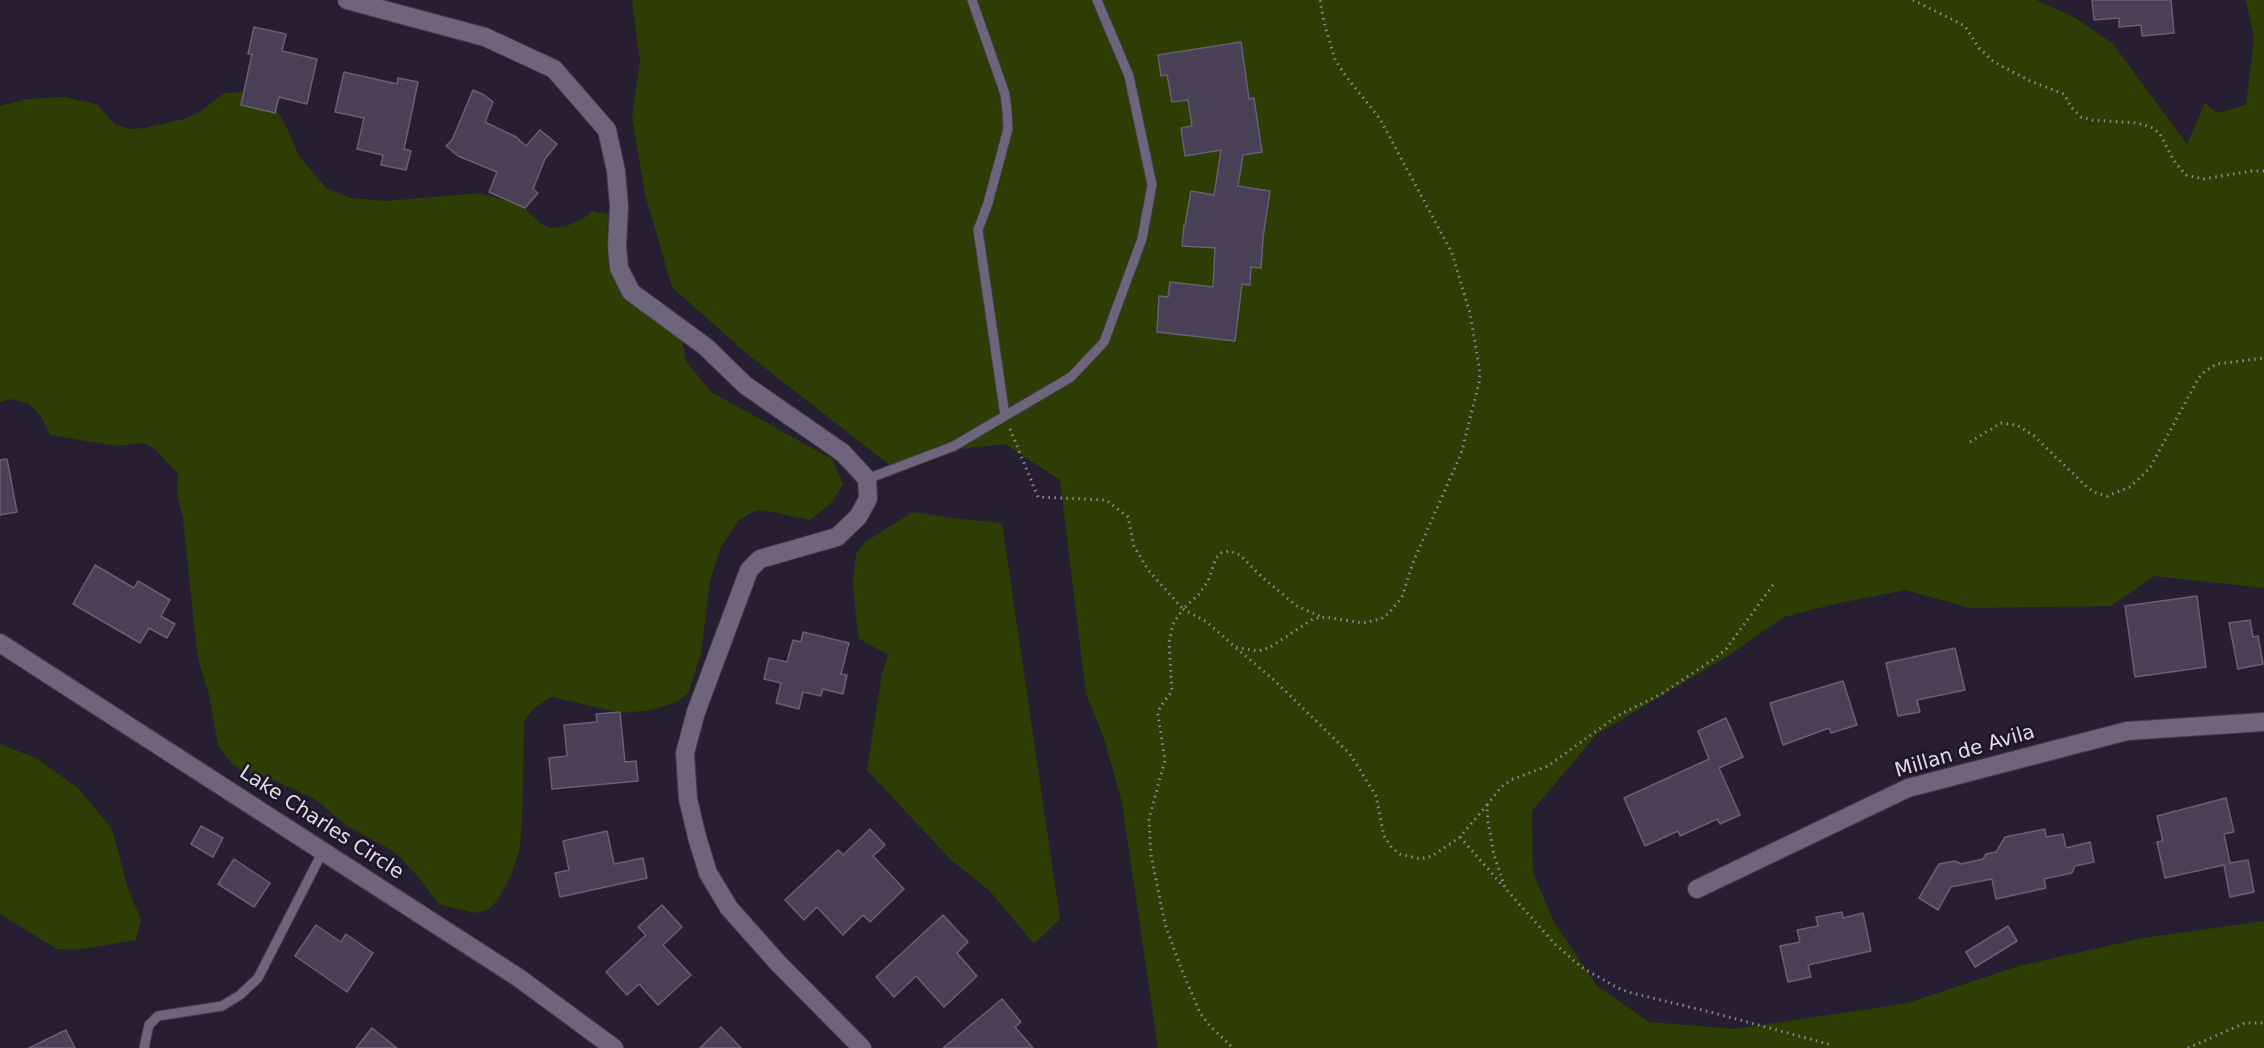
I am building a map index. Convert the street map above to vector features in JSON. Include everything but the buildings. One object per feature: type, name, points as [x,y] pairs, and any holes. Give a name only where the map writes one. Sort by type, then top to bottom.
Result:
[{"type":"street","points":[[347,0],[485,37],[554,69],[607,130],[616,171],[619,268],[631,292],[706,347],[746,385],[843,453],[867,479],[868,499],[858,517],[837,537],[760,559],[748,570],[696,712],[685,753],[688,799],[708,873],[729,908],[777,962],[862,1048]]},
{"type":"street","name":"Lake Charles Circle","points":[[0,643],[519,978],[614,1048]]},
{"type":"street","name":"Millan de Avila","points":[[1697,890],[1908,788],[2127,731],[2264,722]]},
{"type":"lane","points":[[972,0],[1005,94],[1007,111],[1008,129],[988,203],[978,230],[1005,416]]},
{"type":"lane","points":[[867,479],[954,446],[1071,377],[1104,342],[1142,239],[1152,185],[1129,76],[1097,0]]},
{"type":"lane","points":[[144,1048],[149,1025],[158,1016],[222,1006],[240,995],[258,978],[323,851]]},
{"type":"path","points":[[1232,1046],[1210,1026],[1200,1013],[1171,943],[1165,924],[1149,838],[1149,819],[1165,760],[1158,715],[1160,707],[1172,691],[1170,633],[1183,609],[1208,581],[1215,558],[1221,553],[1230,551],[1240,555],[1263,578],[1297,606],[1324,618],[1353,622],[1372,621],[1389,613],[1402,597],[1414,560],[1461,454],[1477,395],[1480,372],[1470,313],[1450,247],[1380,119],[1335,60],[1320,0]]},
{"type":"path","points":[[1913,0],[1965,26],[1979,48],[1994,62],[2019,76],[2064,94],[2071,107],[2081,117],[2092,120],[2138,123],[2154,128],[2160,134],[2174,161],[2186,175],[2203,179],[2264,171]]},
{"type":"path","points":[[1970,442],[2001,423],[2017,425],[2034,436],[2088,488],[2107,496],[2130,487],[2150,468],[2198,379],[2205,371],[2217,364],[2264,358]]},
{"type":"path","points":[[1005,416],[1038,497],[1106,500],[1128,517],[1134,546],[1142,560],[1183,609],[1207,622],[1274,680],[1350,754],[1376,796],[1384,836],[1392,848],[1409,858],[1420,859],[1432,856],[1460,837],[1501,787],[1513,779],[1548,766],[1617,716],[1661,693],[1714,659],[1726,649],[1773,585]]},
{"type":"path","points":[[1235,647],[1258,651],[1269,648],[1302,625],[1324,618]]},
{"type":"path","points":[[1488,805],[1494,855],[1505,888]]},
{"type":"path","points":[[1460,837],[1529,917],[1568,956],[1581,967],[1618,988],[1832,1045]]},
{"type":"path","points":[[2188,1048],[2246,1023],[2264,1023]]},
{"type":"green space","points":[[632,0],[2036,0],[2074,17],[2113,44],[2187,144],[2205,103],[2217,113],[2246,105],[2254,39],[2246,0],[2264,0],[2264,588],[2154,576],[2111,606],[1970,608],[1905,590],[1784,617],[1728,656],[1596,735],[1532,811],[1533,873],[1554,922],[1597,986],[1649,1022],[1735,1029],[1908,1003],[2019,966],[2143,938],[2264,921],[2264,1048],[1158,1048],[1122,803],[1104,738],[1086,694],[1060,480],[1005,444],[959,449],[892,467],[746,353],[672,287],[645,194],[632,117],[640,61]]},
{"type":"green space","points":[[243,92],[260,96],[273,104],[299,156],[326,188],[351,198],[386,201],[481,193],[522,206],[541,224],[551,228],[567,226],[592,211],[608,214],[607,246],[610,272],[625,299],[682,340],[686,361],[711,392],[832,459],[843,484],[832,502],[810,520],[762,510],[752,512],[738,521],[721,547],[710,581],[701,654],[688,693],[679,701],[652,710],[622,713],[551,697],[533,709],[524,721],[520,847],[511,875],[500,896],[491,908],[475,913],[439,904],[396,853],[346,825],[313,798],[264,776],[242,772],[231,763],[218,745],[196,643],[183,518],[177,494],[178,474],[156,450],[144,443],[117,446],[50,435],[41,416],[28,403],[10,399],[0,402],[0,106],[28,99],[64,97],[96,104],[116,125],[130,129],[184,119],[198,113],[225,93]]},
{"type":"green space","points":[[913,512],[1002,523],[1060,919],[1034,944],[990,891],[951,860],[867,770],[882,673],[888,655],[858,638],[853,583],[856,554],[865,542]]},
{"type":"green space","points":[[0,744],[38,759],[79,789],[112,829],[127,886],[141,920],[136,940],[75,950],[57,949],[0,914]]}]
